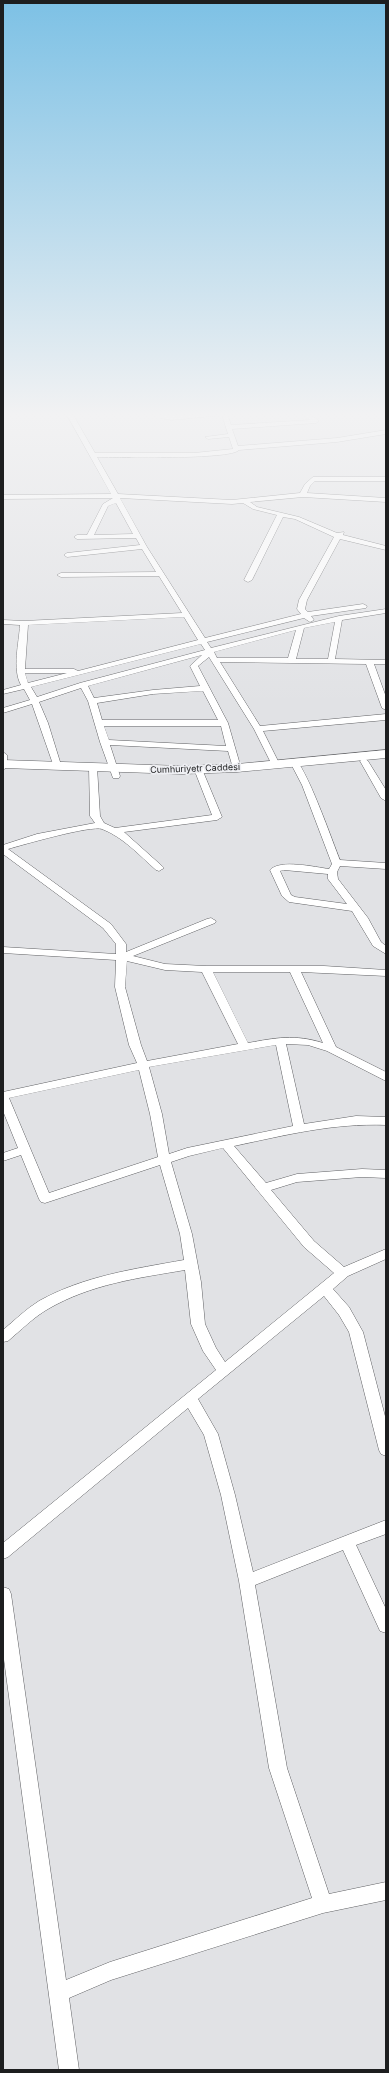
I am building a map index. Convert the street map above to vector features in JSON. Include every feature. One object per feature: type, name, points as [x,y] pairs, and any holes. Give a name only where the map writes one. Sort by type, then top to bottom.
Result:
[{"type":"main road","name":"Cumhuriyetr Caddesi","points":[[199,772],[275,763],[295,764],[386,754]]},
{"type":"main road","points":[[3,764],[114,772],[199,772],[295,764],[386,759]]},
{"type":"main road","points":[[3,764],[56,765],[93,771]]},
{"type":"street","points":[[90,536],[103,510]]},
{"type":"street","points":[[122,510],[258,729],[275,763]]},
{"type":"street","points":[[263,510],[281,514],[340,535],[386,548]]},
{"type":"street","points":[[277,510],[297,514],[340,535],[386,544]]},
{"type":"street","points":[[248,580],[281,514]]},
{"type":"street","points":[[315,624],[301,610],[304,600],[340,535]]},
{"type":"street","points":[[77,537],[137,536]]},
{"type":"street","points":[[67,555],[144,547]]},
{"type":"street","points":[[61,575],[161,574]]},
{"type":"street","points":[[3,692],[305,615],[386,604]]},
{"type":"street","points":[[3,711],[35,702],[83,685],[301,627],[339,618],[386,611]]},
{"type":"street","points":[[3,622],[24,623],[186,615]]},
{"type":"street","points":[[331,662],[339,618]]},
{"type":"street","points":[[24,623],[21,671],[26,687],[35,702],[44,723],[56,765]]},
{"type":"street","points":[[291,661],[301,627]]},
{"type":"street","points":[[210,652],[194,666],[204,688],[224,723],[237,768]]},
{"type":"street","points":[[215,660],[386,662]]},
{"type":"street","points":[[370,663],[385,704]]},
{"type":"street","points":[[21,671],[71,671],[82,673]]},
{"type":"street","points":[[83,685],[92,701],[114,772]]},
{"type":"street","points":[[92,701],[153,692],[204,688]]},
{"type":"street","points":[[258,729],[386,717]]},
{"type":"street","points":[[98,724],[224,723]]},
{"type":"street","points":[[104,742],[231,748]]},
{"type":"street","points":[[364,761],[386,798]]},
{"type":"street","points":[[295,764],[334,868],[335,881],[355,908],[377,944],[386,951]]},
{"type":"street","points":[[93,771],[95,816],[101,825],[124,836],[159,868]]},
{"type":"street","points":[[114,831],[186,820],[217,817],[199,772]]},
{"type":"street","points":[[3,849],[37,837],[101,825]]},
{"type":"street","points":[[3,849],[107,926],[122,944],[120,987],[135,1045],[143,1065],[156,1114],[164,1159],[186,1234],[198,1324],[210,1351],[224,1371]]},
{"type":"street","points":[[355,908],[292,900],[287,896],[276,870],[283,866],[334,868],[386,866]]},
{"type":"street","points":[[122,957],[211,921]]},
{"type":"street","points":[[3,950],[122,957],[165,967],[324,969],[386,975]]},
{"type":"street","points":[[206,968],[244,1046]]},
{"type":"street","points":[[294,969],[331,1049]]},
{"type":"street","points":[[280,1040],[299,1128]]},
{"type":"street","points":[[386,1077],[331,1049],[309,1042],[280,1040],[143,1065],[3,1097],[45,1199],[187,1152],[299,1128],[356,1120],[386,1121]]},
{"type":"street","points":[[226,1144],[265,1188],[309,1244],[342,1273]]},
{"type":"street","points":[[3,1156],[24,1150]]},
{"type":"street","points":[[265,1188],[297,1178],[386,1174]]},
{"type":"street","points":[[3,1552],[342,1273],[386,1254]]},
{"type":"street","points":[[3,1337],[43,1306],[88,1284],[119,1276],[191,1264]]},
{"type":"street","points":[[325,1288],[344,1311],[356,1332],[364,1358],[386,1450]]},
{"type":"street","points":[[190,1398],[211,1434],[228,1495],[248,1581],[278,1768],[323,1904]]},
{"type":"street","points":[[248,1581],[386,1526]]},
{"type":"street","points":[[347,1542],[386,1626]]},
{"type":"street","points":[[3,1594],[7,1665],[69,2070]]},
{"type":"street","points":[[58,1993],[110,1970],[323,1904],[386,1891]]}]
